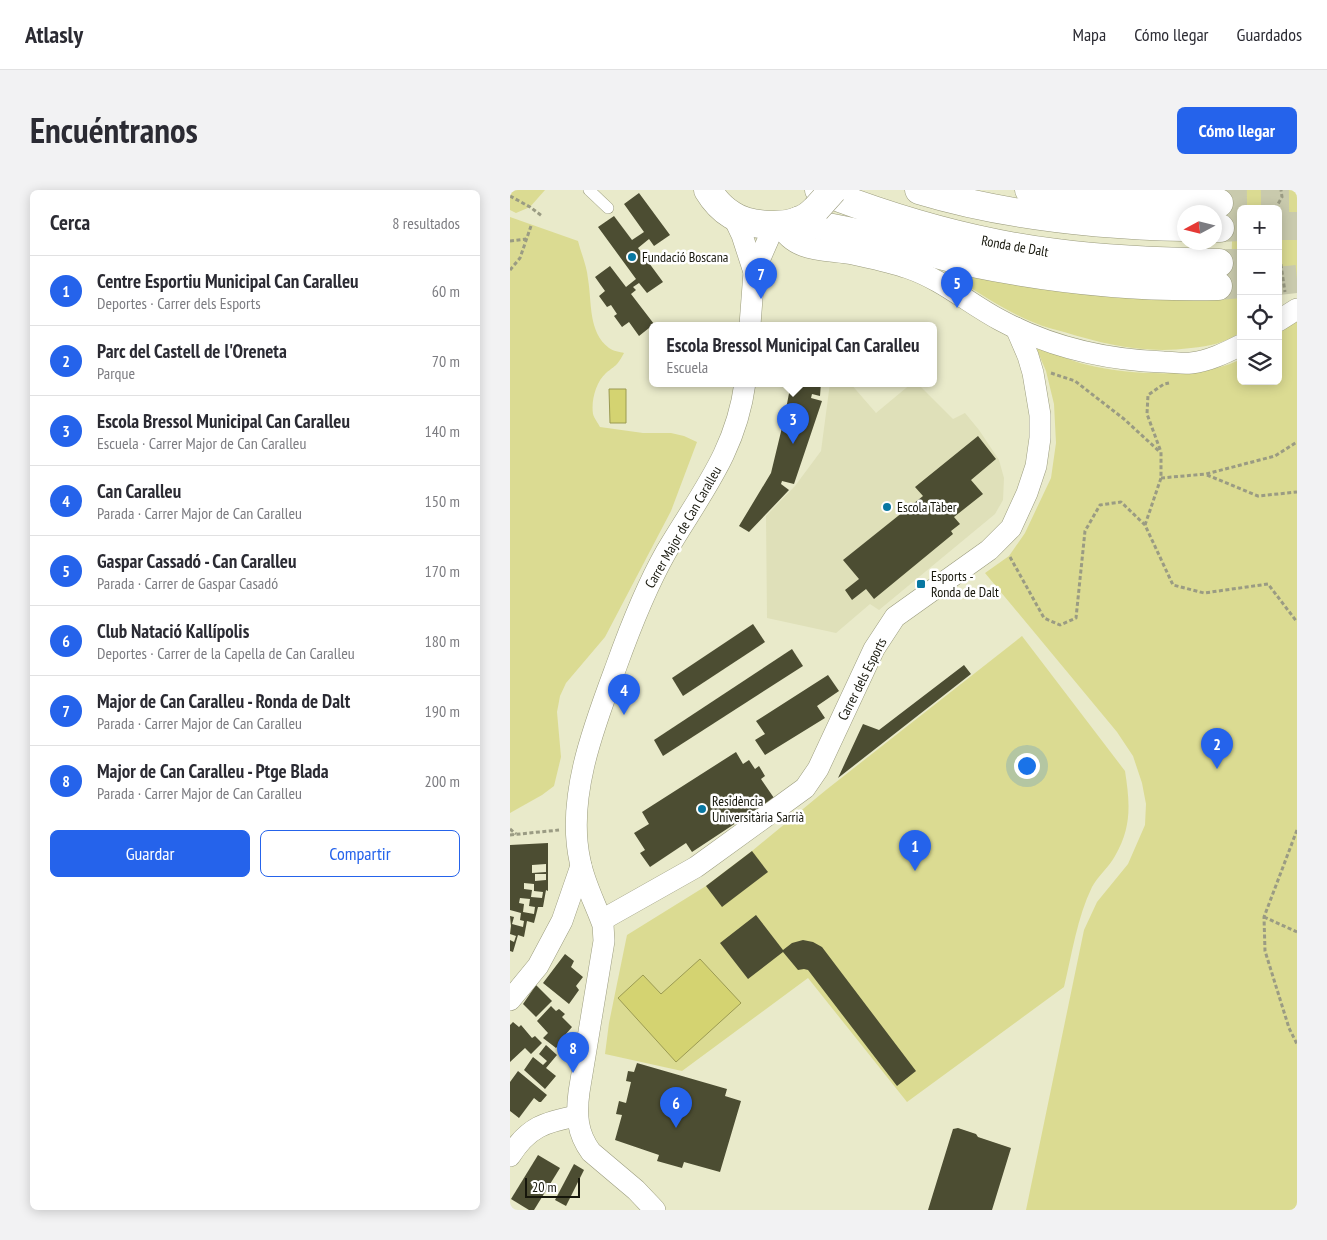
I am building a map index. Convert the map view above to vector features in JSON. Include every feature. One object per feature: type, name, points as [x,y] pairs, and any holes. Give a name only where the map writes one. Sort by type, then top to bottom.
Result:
[{"type":"main road","points":[[708,190],[720,206],[733,216],[753,222],[804,210]]},
{"type":"main road","points":[[920,190],[1017,213],[1063,220],[1177,227]]},
{"type":"main road","points":[[1029,190],[1079,197],[1142,202],[1177,210]]},
{"type":"main road","name":"Ronda de Dalt","points":[[858,206],[956,235],[1004,245],[1218,275],[1164,286],[1044,276],[967,262],[861,233],[804,210],[858,206]]},
{"type":"street","points":[[754,272],[804,210]]},
{"type":"street","points":[[804,210],[784,233],[801,245],[852,254],[907,267],[935,279],[982,310],[1036,337],[1087,352],[1152,362],[1191,363],[1218,356],[1237,347]]},
{"type":"street","points":[[733,216],[754,272],[750,322]]},
{"type":"street","points":[[1282,315],[1291,300]]},
{"type":"street","name":"Carrer dels Esports","points":[[602,920],[696,867],[806,788],[818,768],[874,649],[895,617],[989,550],[1011,528],[1027,493],[1036,466],[1040,438],[1040,416],[1033,373],[1016,328]]},
{"type":"street","name":"Carrer Major de Can Caralleu","points":[[577,1116],[579,1092],[604,941],[602,920],[581,866],[578,846],[578,807],[586,756],[600,712],[647,586],[713,476],[730,442],[741,409],[744,387]]},
{"type":"street","points":[[510,1000],[538,966],[562,921],[581,866]]},
{"type":"street","points":[[510,1156],[531,1130],[552,1120],[577,1116],[581,1136],[591,1152],[636,1190],[655,1210]]},
{"type":"lane","points":[[589,190],[608,208]]},
{"type":"path","points":[[1277,205],[1282,197],[1281,190]]},
{"type":"path","points":[[510,196],[530,206],[542,216]]},
{"type":"path","points":[[510,270],[520,258],[531,226]]},
{"type":"path","points":[[510,240],[526,239]]},
{"type":"path","points":[[1279,250],[1291,300]]},
{"type":"path","points":[[1033,373],[1046,371],[1075,380],[1124,419],[1161,452]]},
{"type":"path","points":[[1145,525],[1161,478],[1161,452],[1147,414],[1148,395],[1164,384],[1173,382]]},
{"type":"path","points":[[1161,478],[1206,474],[1275,456],[1297,442]]},
{"type":"path","points":[[1206,474],[1258,496],[1297,492]]},
{"type":"path","points":[[999,540],[1044,618],[1060,626],[1076,618],[1085,531],[1100,505],[1121,502],[1145,525],[1173,585],[1204,593],[1268,584],[1297,622]]},
{"type":"path","points":[[510,829],[516,834]]},
{"type":"path","points":[[510,835],[565,830]]},
{"type":"path","points":[[1297,830],[1264,917],[1265,951],[1289,1028],[1297,1044]]},
{"type":"path","points":[[1264,917],[1297,932]]},
{"type":"shaded area","points":[[510,190],[545,190],[530,207],[516,213],[510,210]]},
{"type":"shaded area","points":[[1233,190],[1297,190],[1297,284],[1282,294],[1282,205],[1237,205],[1237,334],[1211,345],[1174,350],[1142,349],[1096,341],[1045,327],[993,302],[927,259],[1140,290],[1231,292]]},
{"type":"shaded area","points":[[510,217],[578,241],[586,269],[592,316],[597,334],[609,348],[624,353],[616,365],[599,381],[595,392],[593,414],[600,427],[643,433],[671,433],[697,442],[671,511],[605,637],[566,683],[560,696],[557,712],[561,757],[554,786],[510,813]]},
{"type":"shaded area","points":[[1297,317],[1297,1210],[1026,1210],[1084,930],[1097,902],[1128,864],[1145,825],[1146,804],[1142,783],[1133,756],[1117,732],[985,573],[1009,556],[1025,533],[1051,478],[1056,443],[1054,404],[1046,371],[1034,343],[1060,356],[1081,363],[1144,373],[1207,370],[1237,361],[1237,385],[1282,385],[1282,327]]},
{"type":"shaded area","name":"Escola Tàber","points":[[829,387],[853,387],[876,413],[907,387],[921,387],[953,419],[965,413],[979,430],[999,460],[1004,478],[1003,500],[995,514],[879,610],[870,604],[836,633],[767,618],[766,516],[795,486],[821,451]]},
{"type":"shaded area","points":[[609,389],[626,389],[626,423],[610,423]]},
{"type":"shaded area","points":[[1022,636],[1125,771],[1127,783],[1128,815],[1121,845],[1110,864],[1094,883],[1087,899],[1064,987],[907,1102],[808,978],[682,1071],[605,1054],[609,1023],[627,935],[706,886]]},
{"type":"shaded area","points":[[700,959],[741,1003],[676,1062],[618,998],[643,975],[661,994]]},
{"type":"building","name":"Fundació Boscana","points":[[639,193],[670,235],[654,246],[649,239],[638,248],[663,282],[647,293],[639,283],[633,287],[636,290],[631,294],[652,322],[649,322],[649,328],[639,336],[629,322],[622,327],[614,316],[617,314],[611,305],[607,307],[599,296],[605,291],[595,277],[610,266],[626,287],[636,279],[598,227],[614,216],[632,240],[644,232],[624,204]]},
{"type":"building","points":[[790,387],[821,387],[820,396],[812,394],[811,398],[822,401],[794,484],[782,481],[781,484],[789,490],[749,532],[739,526],[771,473],[785,415],[788,416],[788,409],[786,409]]},
{"type":"building","points":[[978,436],[996,459],[971,480],[983,494],[954,517],[960,524],[951,531],[953,534],[874,599],[866,589],[852,600],[845,590],[859,579],[843,560],[923,496],[915,487]]},
{"type":"building","points":[[753,624],[765,642],[683,696],[672,678]]},
{"type":"building","points":[[792,649],[803,666],[663,756],[654,740]]},
{"type":"building","points":[[964,665],[971,674],[838,778],[863,724],[879,730]]},
{"type":"building","points":[[828,675],[839,691],[817,706],[825,718],[765,755],[755,740],[765,734],[756,721]]},
{"type":"building","name":"Residència Universitària Sarrià","points":[[736,752],[743,764],[749,760],[755,769],[759,766],[765,776],[761,779],[774,798],[692,852],[686,843],[650,867],[640,853],[645,850],[634,833],[649,824],[642,812]]},
{"type":"building","points":[[548,843],[548,891],[546,890],[543,907],[538,907],[534,923],[527,921],[524,937],[518,935],[513,952],[510,951],[510,940],[514,942],[516,936],[510,934],[510,916],[514,917],[512,924],[523,927],[524,921],[520,920],[521,913],[510,910],[510,845]],"holes":[[[546,864],[546,872],[532,873],[532,865]],[[535,874],[546,874],[546,880],[535,881]],[[524,883],[534,884],[534,891],[543,892],[542,898],[531,897],[532,890],[524,889]],[[520,898],[530,899],[529,906],[535,907],[534,914],[523,912],[524,904],[519,903]]]},
{"type":"building","points":[[752,851],[768,872],[722,907],[706,886]]},
{"type":"building","points":[[756,915],[783,950],[792,943],[803,940],[813,942],[822,947],[916,1071],[897,1086],[808,970],[798,970],[783,952],[748,979],[720,943]]},
{"type":"building","points":[[565,954],[574,961],[571,967],[583,977],[576,986],[579,990],[569,1004],[543,983]]},
{"type":"building","points":[[536,985],[552,1001],[536,1017],[523,1004]]},
{"type":"building","points":[[551,1006],[556,1011],[559,1009],[565,1014],[562,1017],[572,1027],[566,1034],[568,1035],[556,1048],[543,1038],[548,1033],[537,1021]]},
{"type":"building","points":[[513,1022],[519,1027],[521,1025],[532,1038],[535,1036],[542,1043],[531,1054],[525,1048],[510,1062],[510,1025]]},
{"type":"building","points":[[546,1045],[557,1055],[546,1068],[556,1076],[545,1089],[524,1070],[533,1057],[543,1065],[547,1061],[539,1054]]},
{"type":"building","points":[[637,1063],[727,1089],[725,1096],[741,1101],[720,1172],[684,1162],[682,1168],[657,1161],[659,1155],[615,1140],[622,1115],[616,1114],[619,1101],[626,1103],[631,1082],[626,1081],[628,1071],[634,1072]]},
{"type":"building","points":[[518,1071],[547,1095],[541,1102],[534,1098],[519,1118],[510,1111],[510,1082]]},
{"type":"building","points":[[958,1128],[1011,1148],[992,1210],[928,1210],[953,1129]]},
{"type":"building","points":[[538,1155],[560,1168],[534,1210],[529,1210],[511,1199]]},
{"type":"building","points":[[574,1164],[584,1170],[566,1206],[555,1200]]},
{"type":"tunnel","points":[[1219,203],[1297,202]]},
{"type":"tunnel","points":[[1282,226],[1297,226]]},
{"type":"tunnel","points":[[1222,228],[1237,227]]},
{"type":"tunnel","points":[[1219,263],[1237,263]]},
{"type":"tunnel","points":[[1282,281],[1297,279]]},
{"type":"tunnel","points":[[1218,286],[1237,284]]},
{"type":"place","name":"Fundació Boscana","points":[[632,257]]},
{"type":"place","name":"Major de Can Caralleu - Ronda de Dalt","points":[[761,299]]},
{"type":"place","name":"Gaspar Cassadó - Can Caralleu","points":[[957,308]]},
{"type":"place","name":"Escola Bressol Municipal Can Caralleu","points":[[793,444]]},
{"type":"place","name":"Escola Tàber","points":[[887,507]]},
{"type":"place","name":"Esports - Ronda de Dalt","points":[[921,584]]},
{"type":"place","name":"Can Caralleu","points":[[624,715]]},
{"type":"place","name":"Parc del Castell de l'Oreneta","points":[[1217,769]]},
{"type":"place","name":"Residència Universitària Sarrià","points":[[702,809]]},
{"type":"place","name":"Centre Esportiu Municipal Can Caralleu","points":[[915,871]]},
{"type":"place","name":"Major de Can Caralleu - Ptge Blada","points":[[573,1073]]},
{"type":"place","name":"Club Natació Kallípolis","points":[[676,1128]]}]
